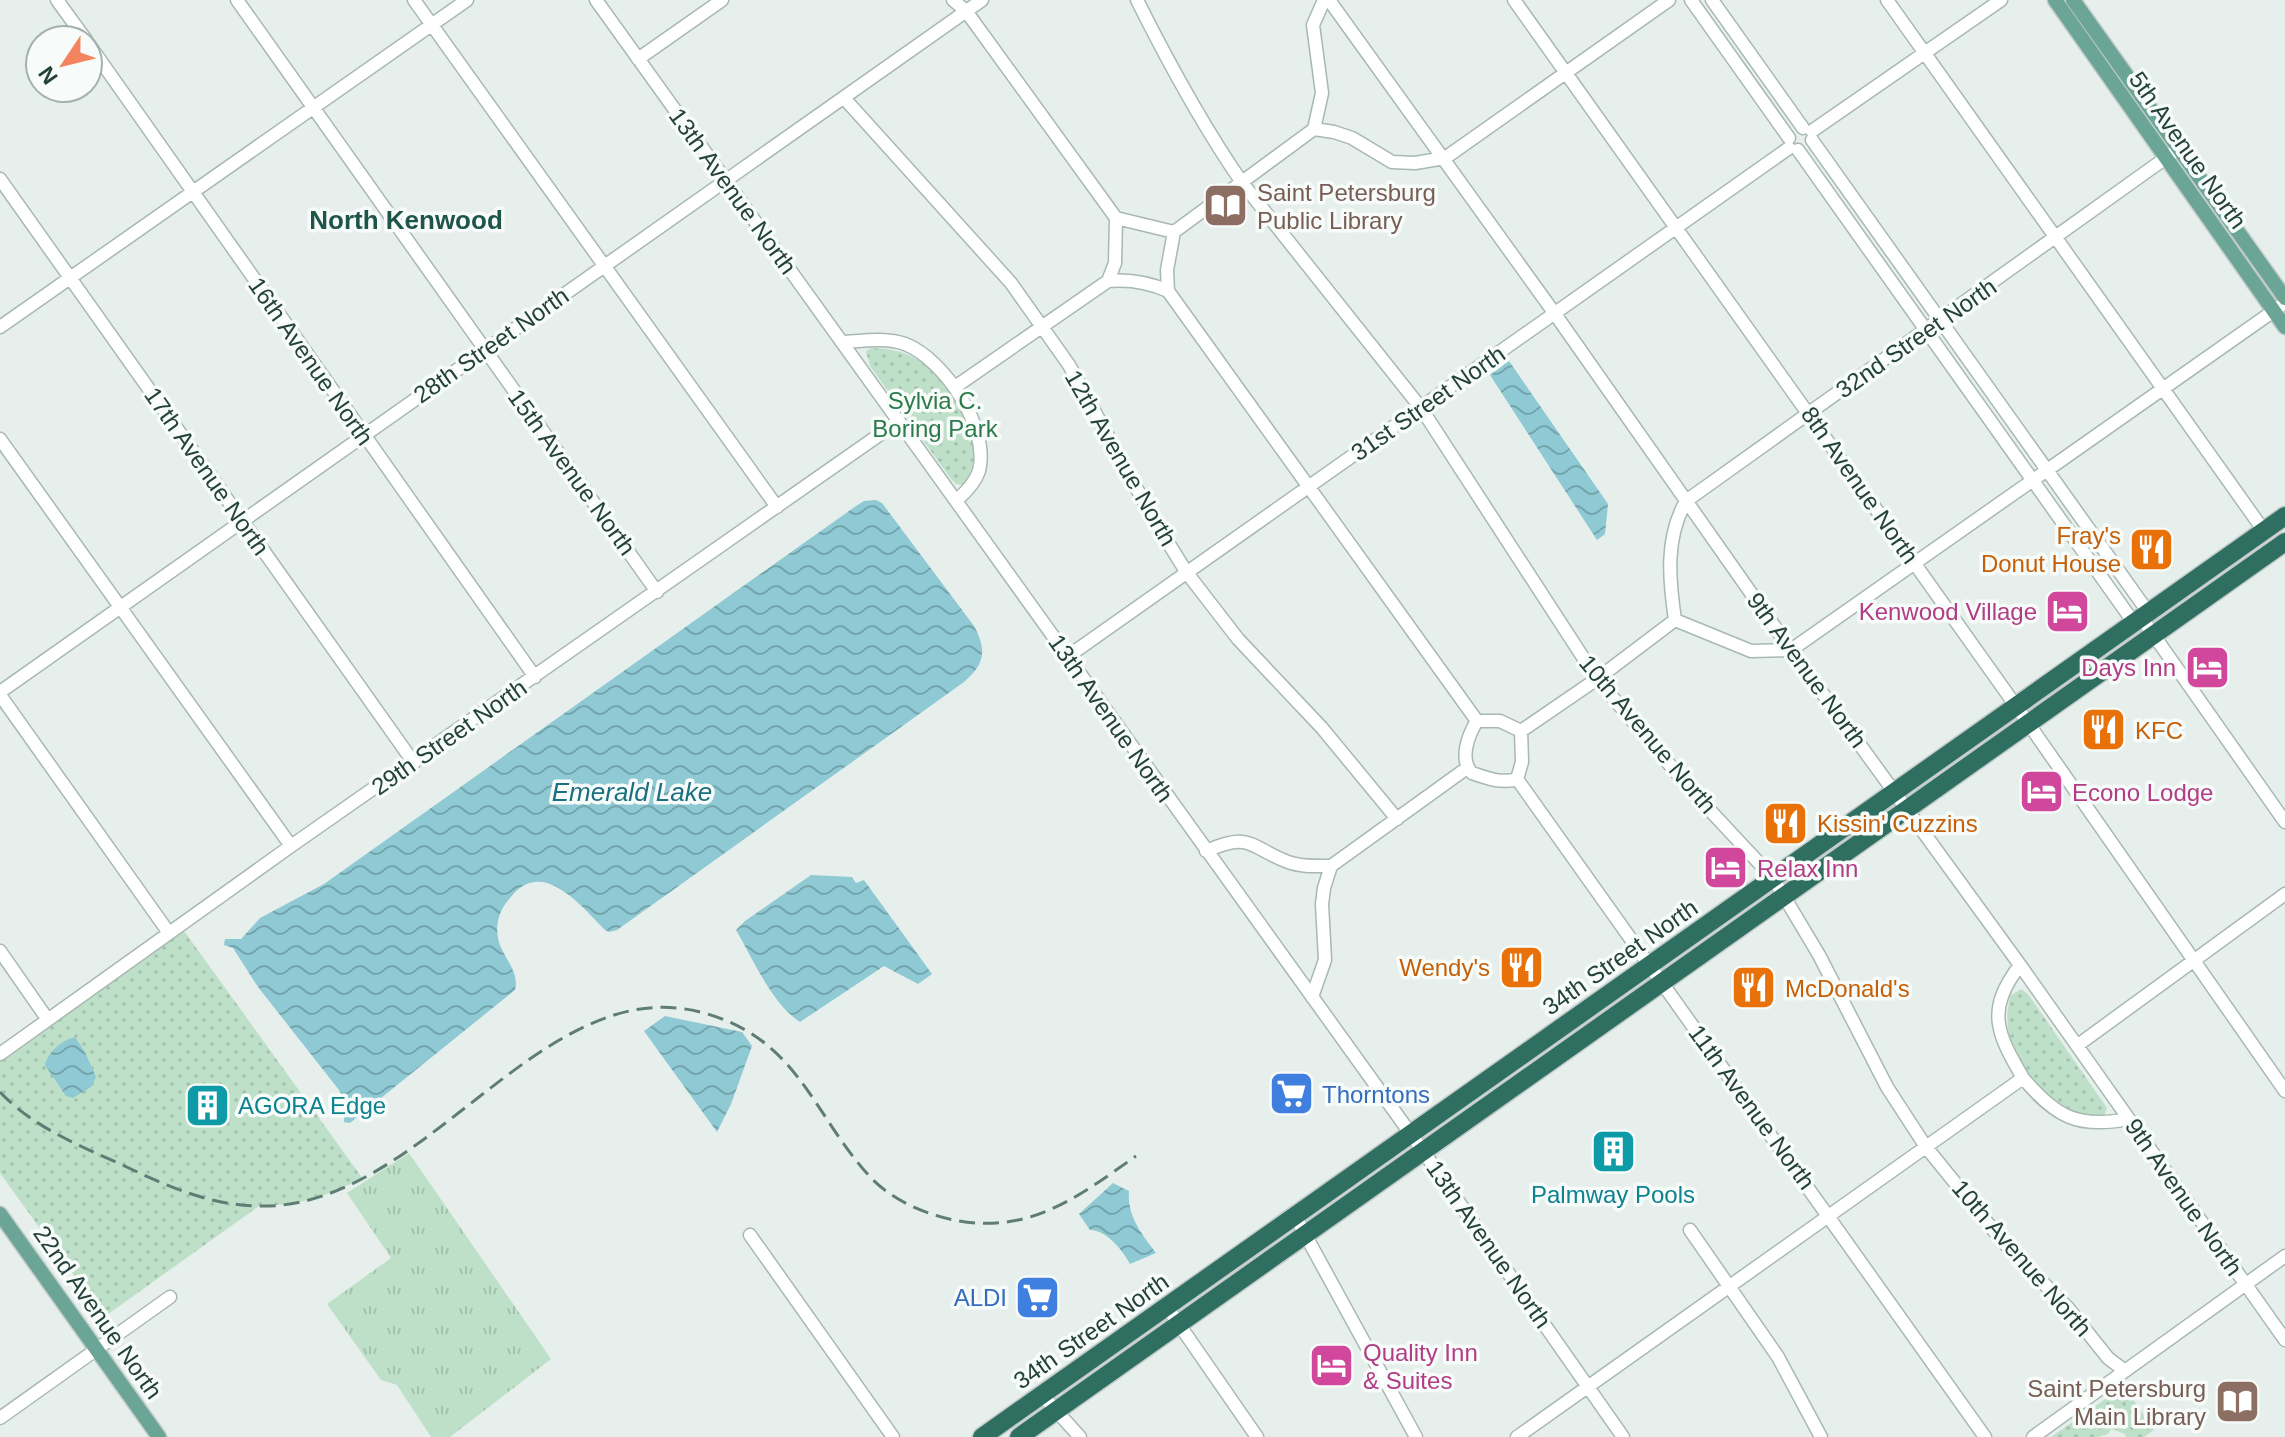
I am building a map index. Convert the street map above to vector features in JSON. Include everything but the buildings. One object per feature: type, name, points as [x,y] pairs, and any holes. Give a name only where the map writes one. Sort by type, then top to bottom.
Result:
[{"type":"highway","name":"34th Street North","points":[[982,1437],[2285,516]]},
{"type":"highway","name":"34th Street North","points":[[1019,1437],[2153,634],[2282,549]]},
{"type":"highway","points":[[1530,1050],[1543,1067]]},
{"type":"main road","name":"5th Avenue North","points":[[2055,0],[2172,153],[2281,304],[2285,327]]},
{"type":"main road","name":"5th Avenue North","points":[[2073,0],[2172,153]]},
{"type":"main road","name":"22nd Avenue North","points":[[0,1214],[159,1437]]},
{"type":"street","name":"16th Avenue North","points":[[57,0],[74,24]]},
{"type":"street","name":"15th Avenue North","points":[[237,0],[657,592]]},
{"type":"street","points":[[414,0],[777,507]]},
{"type":"street","points":[[0,327],[467,0]]},
{"type":"street","name":"13th Avenue North","points":[[596,0],[1411,1134],[1623,1437]]},
{"type":"street","points":[[638,59],[722,0]]},
{"type":"street","points":[[953,0],[966,11],[1116,218],[1115,263],[1108,281]]},
{"type":"street","name":"28th Street North","points":[[0,694],[362,435],[982,0]]},
{"type":"street","name":"10th Avenue North","points":[[1137,0],[1194,109],[1243,184],[1421,408],[1597,679],[1692,791],[1773,878],[1819,955],[1887,1087],[1926,1147],[2003,1242],[2068,1308],[2108,1358],[2125,1371]]},
{"type":"street","points":[[1168,291],[1169,250],[1174,232],[1314,129],[1322,93],[1313,25],[1327,0]]},
{"type":"street","name":"9th Avenue North","points":[[1327,0],[1445,158],[1791,650],[2078,1045],[2285,1340]]},
{"type":"street","name":"8th Avenue North","points":[[1514,0],[1810,413],[2285,1091]]},
{"type":"street","points":[[1314,129],[1352,138],[1392,162],[1415,163],[1445,158],[1669,0]]},
{"type":"street","points":[[1691,0],[2033,481],[2141,617]]},
{"type":"street","points":[[1712,0],[2048,470],[2141,617],[2285,822]]},
{"type":"street","points":[[1887,0],[2264,531]]},
{"type":"street","points":[[1809,133],[2001,0]]},
{"type":"street","name":"16th Avenue North","points":[[104,66],[535,677]]},
{"type":"street","name":"12th Avenue North","points":[[844,98],[1011,283],[1092,403],[1154,520],[1187,573],[1238,639],[1322,728],[1397,819]]},
{"type":"street","name":"31st Street North","points":[[1067,657],[1809,133]]},
{"type":"street","name":"32nd Street North","points":[[1686,501],[2172,153]]},
{"type":"street","name":"17th Avenue North","points":[[0,179],[414,763]]},
{"type":"street","points":[[1116,218],[1174,232]]},
{"type":"street","points":[[955,387],[1108,281],[1127,279],[1150,283],[1168,291],[1477,721]]},
{"type":"street","points":[[1675,620],[1751,651],[1791,650],[2281,304]]},
{"type":"street","points":[[843,342],[904,344],[924,355],[955,387],[970,416],[980,456],[979,471],[971,486],[957,500]]},
{"type":"street","name":"29th Street North","points":[[0,1054],[291,846],[414,763],[899,421]]},
{"type":"street","points":[[0,439],[291,846]]},
{"type":"street","points":[[1675,620],[1670,590],[1670,551],[1673,527],[1686,501]]},
{"type":"street","points":[[1521,731],[1675,620]]},
{"type":"street","points":[[0,694],[169,933]]},
{"type":"street","points":[[1477,721],[1500,721],[1521,731]]},
{"type":"street","points":[[1477,721],[1467,746],[1467,768],[1487,778],[1502,781],[1517,779],[1522,762],[1521,731]]},
{"type":"street","points":[[1206,851],[1231,841],[1246,842],[1288,862],[1331,866],[1467,768]]},
{"type":"street","name":"11th Avenue North","points":[[1517,779],[1985,1437]]},
{"type":"street","points":[[1312,997],[1325,960],[1322,904],[1331,866]]},
{"type":"street","points":[[2078,1045],[2285,894]]},
{"type":"street","points":[[0,951],[48,1020]]},
{"type":"street","points":[[2020,965],[2005,986],[1999,1016],[2004,1041],[2023,1078],[2041,1099],[2059,1113],[2082,1123],[2103,1124],[2128,1119]]},
{"type":"street","points":[[1517,1437],[2023,1078]]},
{"type":"street","points":[[1295,1216],[1416,1437]]},
{"type":"street","points":[[1690,1230],[1778,1357],[1821,1437]]},
{"type":"street","points":[[750,1235],[893,1437]]},
{"type":"street","points":[[2033,1437],[2285,1256]]},
{"type":"street","points":[[0,1418],[170,1297]]},
{"type":"street","points":[[1167,1307],[1257,1437]]},
{"type":"street","points":[[1042,1395],[1080,1437]]},
{"type":"green space","name":"Sylvia C. Boring Park","points":[[871,348],[912,356],[936,374],[947,387],[966,419],[974,454],[964,485],[956,484],[951,479],[870,366],[866,351]]},
{"type":"green space","points":[[184,931],[363,1179],[317,1198],[259,1206],[104,1317],[0,1173],[0,1061]]},
{"type":"green space","points":[[2021,989],[2028,994],[2107,1108],[2104,1117],[2088,1116],[2058,1105],[2023,1069],[2015,1054],[2007,1023],[2010,996]]},
{"type":"green space","points":[[409,1153],[551,1359],[450,1437],[431,1437],[397,1385],[381,1380],[327,1304],[391,1258],[347,1193]]},
{"type":"green space","points":[[2124,1386],[2154,1430],[2144,1437],[2126,1437],[2111,1429],[2108,1434],[2099,1437],[2051,1437]]},
{"type":"water","points":[[1509,361],[1608,504],[1605,534],[1597,540],[1490,375]]},
{"type":"water","name":"Emerald Lake","points":[[864,501],[882,503],[974,626],[981,642],[982,656],[971,675],[617,930],[605,930],[573,898],[548,883],[535,882],[522,886],[503,907],[497,927],[500,945],[515,976],[515,990],[350,1123],[344,1122],[345,1103],[339,1090],[258,987],[233,948],[224,945],[225,939],[241,939],[260,918],[324,884],[856,506]]},
{"type":"water","points":[[811,875],[852,877],[856,883],[864,880],[932,974],[918,984],[884,966],[800,1022],[790,1014],[764,980],[736,930]]},
{"type":"water","points":[[665,1016],[742,1032],[752,1046],[731,1104],[717,1132],[644,1031]]},
{"type":"water","points":[[75,1037],[96,1077],[91,1087],[73,1098],[66,1096],[45,1065],[56,1047]]},
{"type":"water","points":[[1113,1183],[1129,1191],[1133,1216],[1156,1253],[1130,1264],[1114,1242],[1102,1233],[1090,1230],[1079,1214]]},
{"type":"railway","points":[[0,1092],[45,1127],[146,1176],[208,1199],[257,1206],[317,1198],[374,1172],[428,1136],[533,1057],[586,1026],[642,1009],[700,1012],[733,1024],[760,1040],[782,1059],[872,1179],[910,1206],[932,1214],[981,1223],[1029,1217],[1073,1198],[1136,1156]]},
{"type":"place","name":"Saint Petersburg Public Library","points":[[1226,206]]},
{"type":"place","name":"Fray's Donut House","points":[[2152,549]]},
{"type":"place","name":"Kenwood Village","points":[[2068,611]]},
{"type":"place","name":"Days Inn","points":[[2207,667]]},
{"type":"place","name":"KFC","points":[[2104,730]]},
{"type":"place","name":"Econo Lodge","points":[[2041,792]]},
{"type":"place","name":"Kissin' Cuzzins","points":[[1786,823]]},
{"type":"place","name":"Relax Inn","points":[[1726,868]]},
{"type":"place","name":"Wendy's","points":[[1521,967]]},
{"type":"place","name":"McDonald's","points":[[1754,988]]},
{"type":"place","name":"Thorntons","points":[[1291,1094]]},
{"type":"place","name":"AGORA Edge","points":[[207,1105]]},
{"type":"place","name":"Palmway Pools","points":[[1613,1152]]},
{"type":"place","name":"ALDI","points":[[1038,1297]]},
{"type":"place","name":"Quality Inn & Suites","points":[[1332,1366]]},
{"type":"place","name":"Saint Petersburg Main Library","points":[[2237,1402]]},
{"type":"district","name":"North Kenwood","points":[[406,220]]}]
